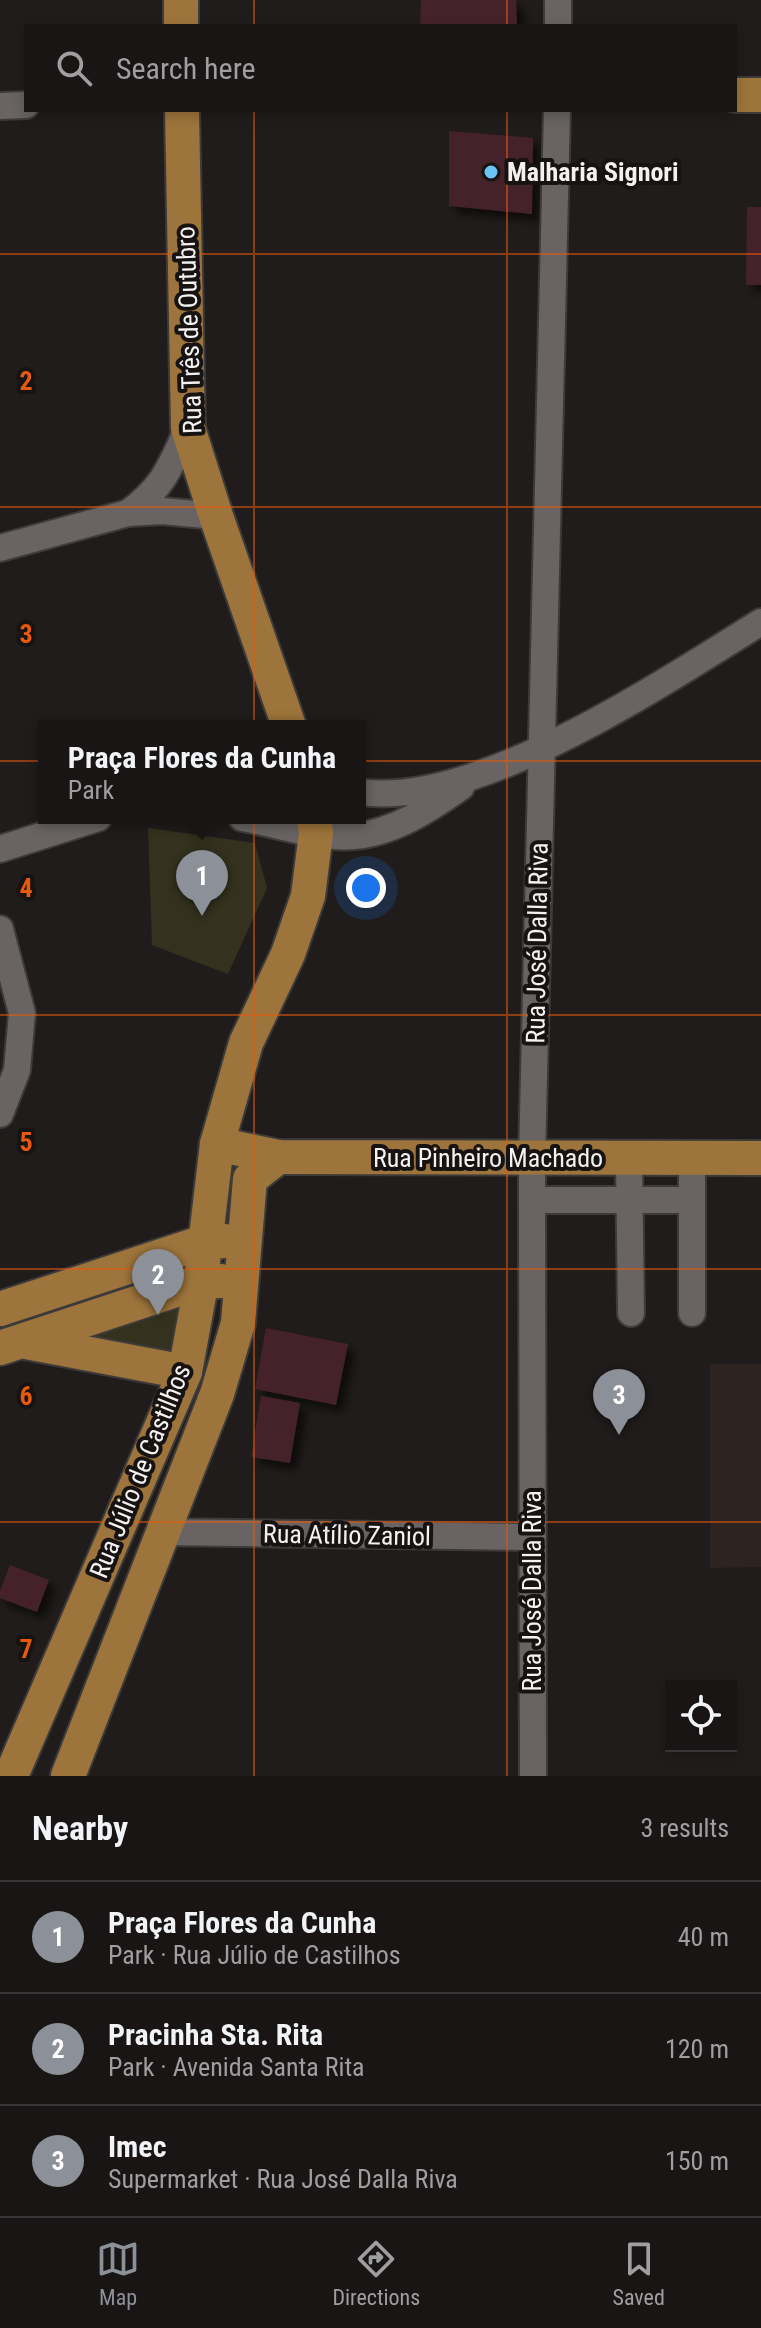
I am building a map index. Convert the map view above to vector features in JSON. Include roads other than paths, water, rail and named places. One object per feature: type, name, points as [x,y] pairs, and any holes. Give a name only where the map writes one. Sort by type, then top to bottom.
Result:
[{"type":"main road","points":[[181,0],[181,24]]},
{"type":"main road","points":[[737,95],[761,95]]},
{"type":"main road","name":"Rua Três de Outubro","points":[[182,112],[188,428],[284,720]]},
{"type":"main road","name":"Rua Júlio de Castilhos","points":[[11,1776],[185,1372],[217,1144],[246,1043],[288,954],[308,896],[315,826]]},
{"type":"main road","name":"Rua Pinheiro Machado","points":[[217,1144],[278,1157],[761,1158]]},
{"type":"main road","name":"Rua Júlio de Castilhos","points":[[68,1776],[217,1394],[238,1323],[250,1179],[278,1157]]},
{"type":"main road","points":[[0,1309],[204,1242],[246,1239]]},
{"type":"main road","points":[[11,1344],[200,1282],[243,1279]]},
{"type":"main road","points":[[11,1344],[185,1372]]},
{"type":"street","points":[[558,0],[558,24]]},
{"type":"street","points":[[0,106],[24,105]]},
{"type":"street","name":"Rua José Dalla Riva","points":[[533,1776],[532,1158],[557,112]]},
{"type":"street","points":[[128,513],[150,497],[166,475],[188,428]]},
{"type":"street","points":[[0,548],[128,513],[162,511],[216,516]]},
{"type":"street","points":[[366,792],[398,793],[434,786],[480,773],[541,748],[635,700],[761,622]]},
{"type":"street","points":[[315,826],[354,836],[387,828],[410,819],[444,799],[480,773]]},
{"type":"street","points":[[0,849],[79,824]]},
{"type":"street","points":[[0,929],[22,1013],[17,1070],[0,1114]]},
{"type":"street","points":[[629,1158],[631,1313]]},
{"type":"street","points":[[692,1158],[692,1313]]},
{"type":"street","points":[[532,1200],[691,1200]]},
{"type":"street","name":"Rua Atílio Zaniol","points":[[162,1532],[532,1537]]},
{"type":"place","name":"Malharia Signori","points":[[491,172]]},
{"type":"place","name":"Praça Flores da Cunha","points":[[202,916]]},
{"type":"place","name":"Pracinha Sta. Rita","points":[[158,1315]]},
{"type":"place","name":"Imec","points":[[619,1435]]}]
